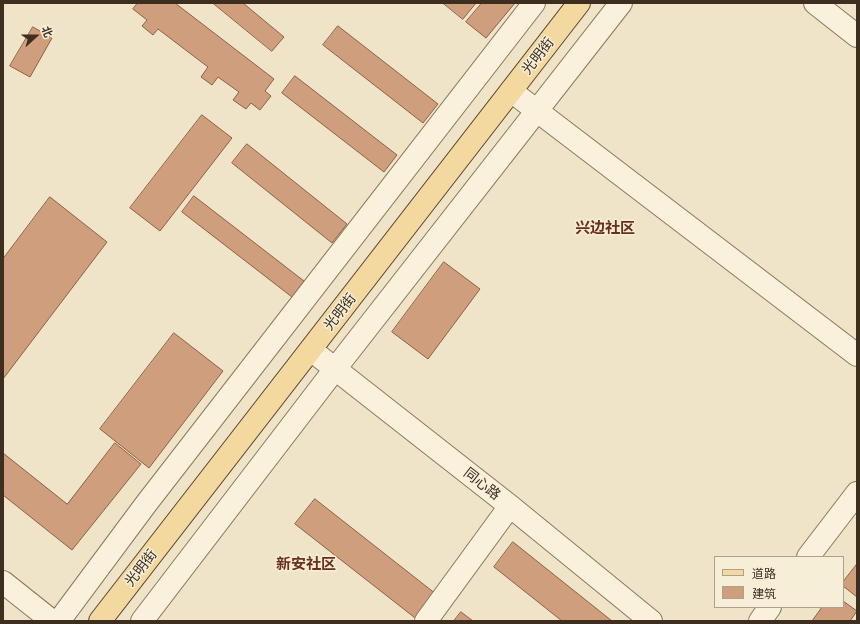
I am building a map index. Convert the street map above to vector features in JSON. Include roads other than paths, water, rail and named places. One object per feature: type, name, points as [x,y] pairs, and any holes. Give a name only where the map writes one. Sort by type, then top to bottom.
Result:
[{"type":"main road","name":"光明街","points":[[100,621],[579,3]]},
{"type":"street","points":[[59,621],[146,504],[534,3]]},
{"type":"street","points":[[142,621],[335,369],[621,3]]},
{"type":"street","points":[[815,3],[857,36]]},
{"type":"street","points":[[511,91],[857,355]]},
{"type":"street","name":"同心路","points":[[311,350],[510,506],[651,621]]},
{"type":"street","points":[[809,556],[857,493]]},
{"type":"street","points":[[426,621],[510,506]]},
{"type":"street","points":[[3,582],[52,621]]},
{"type":"street","points":[[760,621],[769,608]]},
{"type":"district","name":"兴边社区","points":[[605,228]]},
{"type":"district","name":"新安社区","points":[[306,564]]}]
